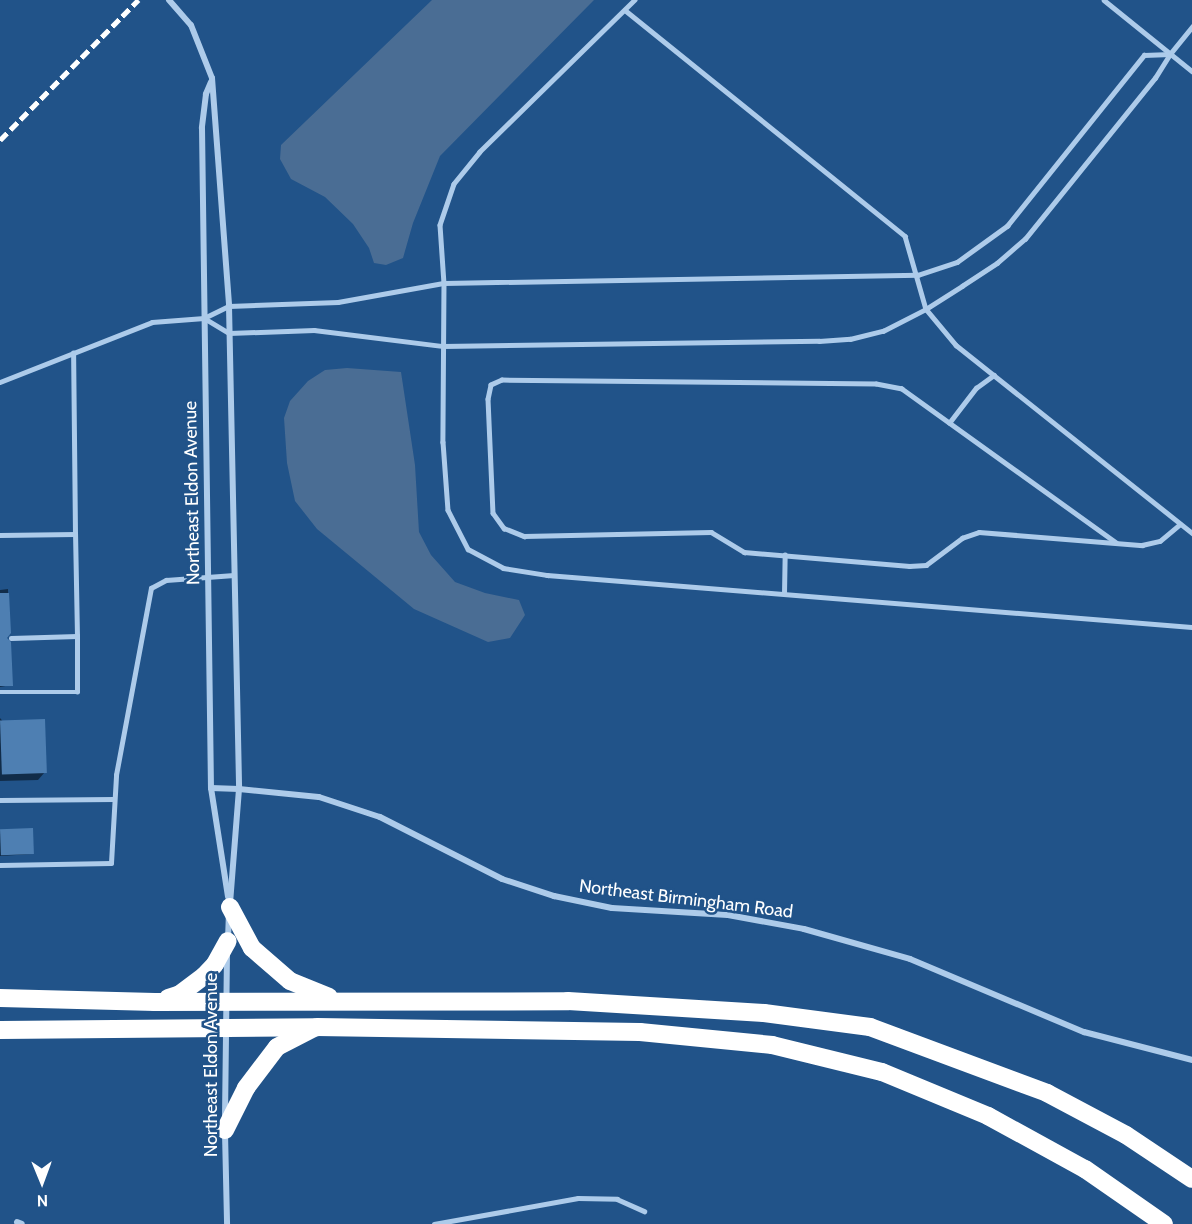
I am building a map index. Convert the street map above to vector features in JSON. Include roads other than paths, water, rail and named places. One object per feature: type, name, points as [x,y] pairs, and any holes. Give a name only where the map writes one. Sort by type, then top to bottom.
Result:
[{"type":"highway","points":[[230,907],[252,948],[290,981],[339,1002]]},
{"type":"highway","points":[[155,1002],[180,994],[192,987],[215,964],[228,941]]},
{"type":"highway","points":[[0,998],[155,1002],[568,1001],[764,1013],[870,1027],[1047,1093],[1126,1135],[1192,1179]]},
{"type":"highway","points":[[225,1130],[246,1088],[277,1047],[317,1027]]},
{"type":"highway","points":[[0,1030],[317,1027],[640,1032],[772,1045],[882,1072],[988,1116],[1084,1169],[1164,1224]]},
{"type":"street","name":"Northeast Eldon Avenue","points":[[169,0],[191,25],[212,78],[229,306],[239,789],[226,1002],[227,1224]]},
{"type":"street","name":"Northeast Eldon Avenue","points":[[212,78],[206,94],[202,128],[211,788],[230,907]]},
{"type":"street","name":"Northeast Birmingham Road","points":[[211,788],[319,797],[380,817],[502,879],[554,896],[612,908],[728,915],[804,929],[864,945],[910,959],[1084,1032],[1192,1060]]},
{"type":"lane","points":[[636,0],[480,152],[454,184],[440,225],[444,284],[443,442],[448,510],[468,549],[502,568],[547,574],[1192,627]]},
{"type":"lane","points":[[1104,0],[1192,71]]},
{"type":"lane","points":[[625,10],[905,236],[926,309],[956,345],[1192,533]]},
{"type":"lane","points":[[204,318],[229,333],[314,330],[443,346],[850,339],[883,331],[926,309],[997,263],[1025,238],[1155,78],[1170,54],[1192,27]]},
{"type":"lane","points":[[0,382],[152,322],[204,318],[229,306],[338,302],[444,284],[918,275],[957,262],[1007,226],[1144,55],[1170,54]]},
{"type":"lane","points":[[0,692],[77,692],[73,353]]},
{"type":"lane","points":[[949,423],[976,388],[993,375]]},
{"type":"lane","points":[[1116,543],[902,389],[876,384],[502,380],[491,385],[488,399],[493,513],[504,528],[524,536],[711,532],[744,552],[909,566],[926,565],[962,538],[979,532],[1116,543],[1142,545],[1160,541],[1180,524]]},
{"type":"lane","points":[[0,535],[75,534]]},
{"type":"lane","points":[[784,594],[785,555]]},
{"type":"lane","points":[[0,865],[111,863],[116,776],[151,588],[166,580],[234,575]]},
{"type":"lane","points":[[11,638],[77,636]]},
{"type":"lane","points":[[0,800],[114,799]]},
{"type":"lane","points":[[434,1224],[578,1198],[617,1199],[644,1211]]},
{"type":"water","points":[[432,0],[594,0],[440,156],[413,223],[403,258],[386,265],[374,263],[369,248],[353,224],[325,197],[291,179],[280,159],[281,145]]},
{"type":"water","points":[[347,368],[401,372],[415,465],[419,532],[431,555],[455,582],[485,593],[519,600],[525,615],[510,638],[488,642],[414,609],[317,529],[295,501],[287,463],[284,418],[290,401],[308,381],[325,370]]},
{"type":"railway","points":[[0,140],[138,0]]}]
